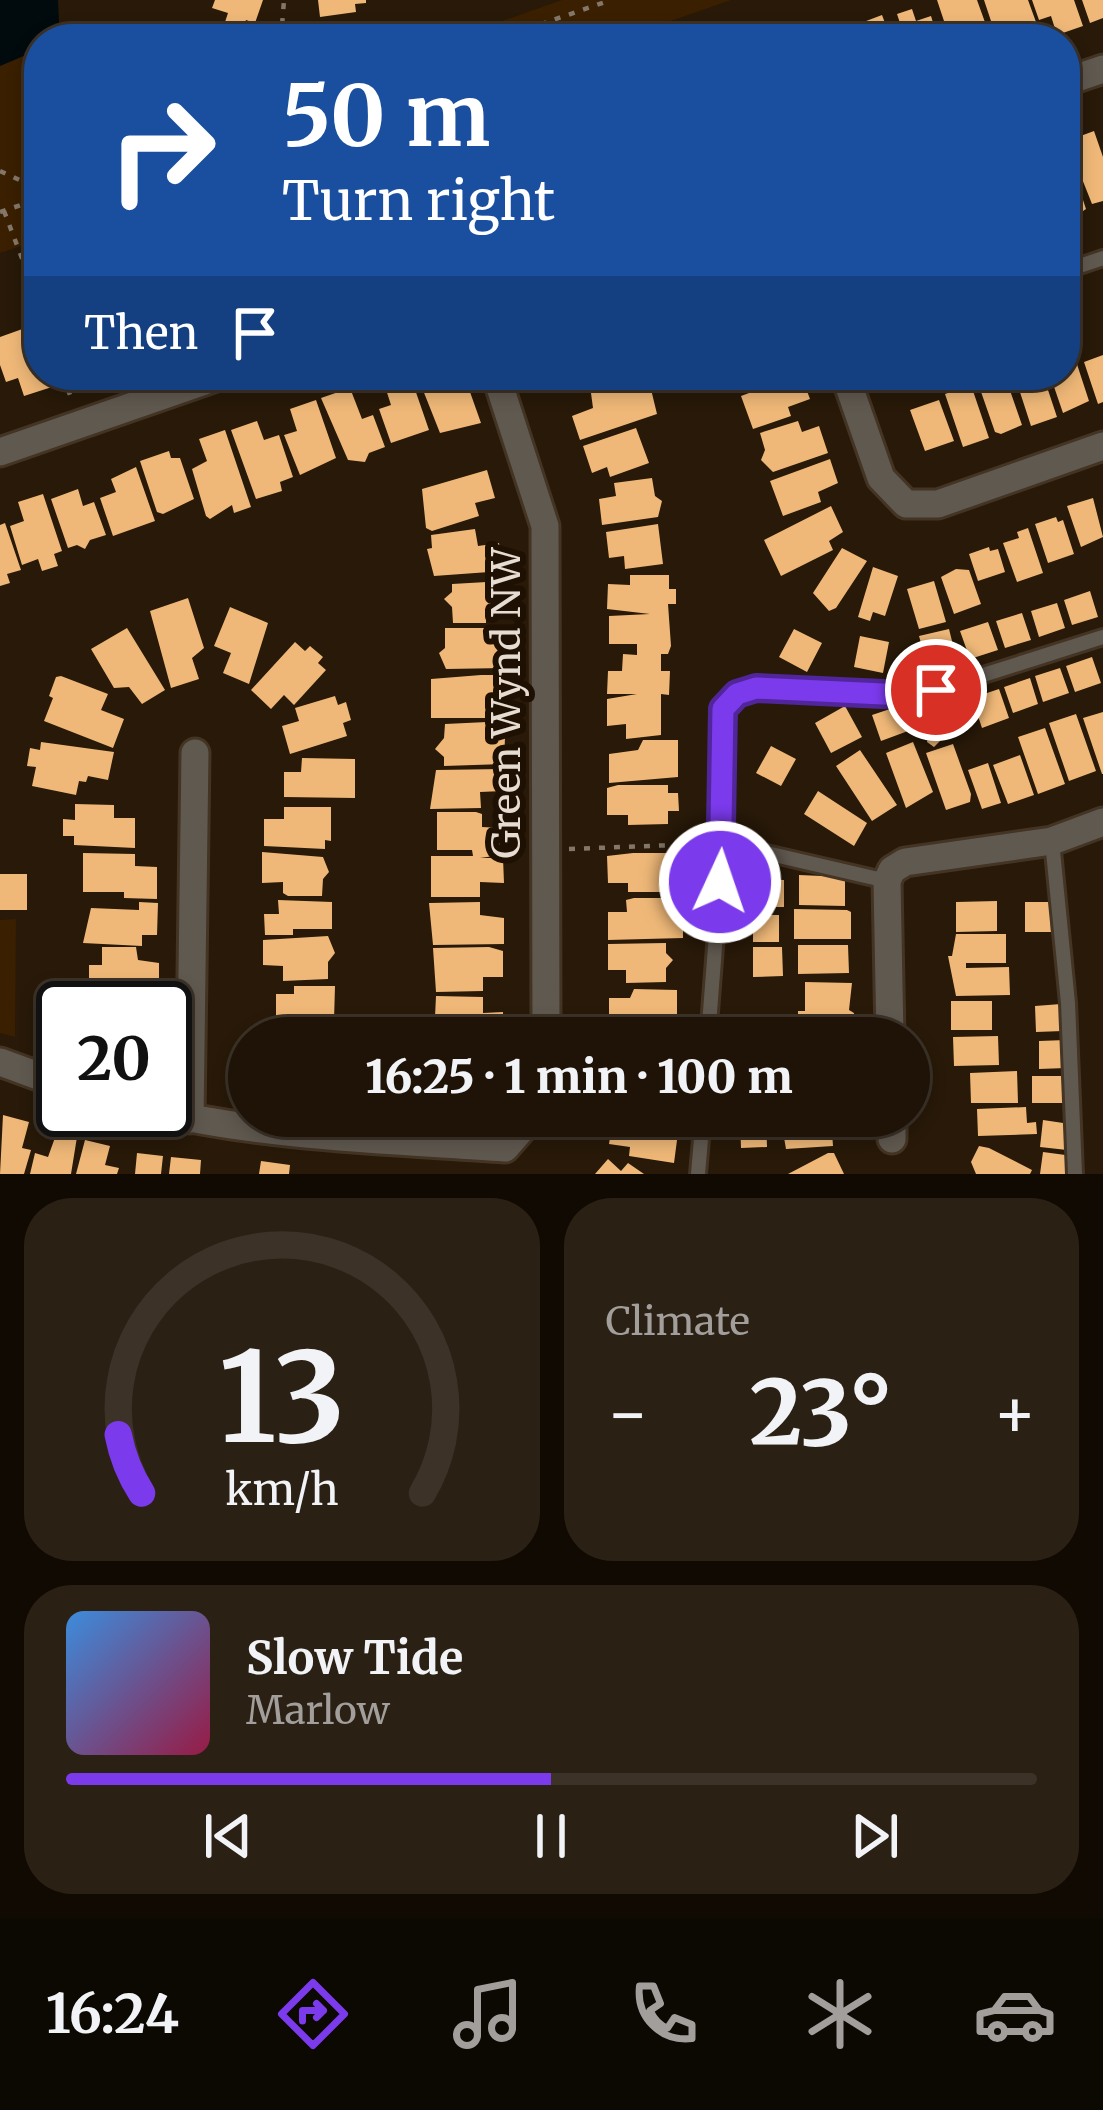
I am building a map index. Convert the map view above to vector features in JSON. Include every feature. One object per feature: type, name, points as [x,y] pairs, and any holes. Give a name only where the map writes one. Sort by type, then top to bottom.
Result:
[{"type":"street","points":[[0,452],[179,390]]},
{"type":"street","name":"Green Wynd NW","points":[[501,390],[545,526],[546,1017]]},
{"type":"street","points":[[850,390],[881,478],[906,504],[938,504],[1103,446]]},
{"type":"street","points":[[192,981],[195,753]]},
{"type":"street","points":[[890,1017],[887,881],[892,870],[905,862],[1052,841],[1103,822]]},
{"type":"street","points":[[0,1062],[36,1075]]},
{"type":"street","points":[[192,1119],[228,1122]]},
{"type":"street","points":[[386,1137],[505,1148],[515,1137]]},
{"type":"lane","points":[[710,1017],[723,843],[723,709],[737,694],[756,688],[904,695],[936,690],[1103,637]]},
{"type":"lane","points":[[1052,841],[1068,1003],[1075,1174]]},
{"type":"lane","points":[[723,843],[887,881]]},
{"type":"lane","points":[[698,1174],[701,1137]]},
{"type":"path","points":[[541,24],[611,0]]},
{"type":"path","points":[[2,212],[24,266]]},
{"type":"path","points":[[546,850],[723,843]]},
{"type":"shaded area","points":[[0,0],[58,0],[59,24],[24,24],[24,56],[0,66]]},
{"type":"shaded area","points":[[562,0],[731,0],[662,24],[494,24]]},
{"type":"shaded area","points":[[24,52],[24,245],[0,253],[0,66]]},
{"type":"shaded area","points":[[16,919],[15,1037],[0,1033],[0,920]]},
{"type":"building","points":[[215,0],[263,0],[255,23],[230,24],[225,22],[228,13],[212,8]]},
{"type":"building","points":[[318,0],[366,3],[355,4],[356,12],[320,17]]},
{"type":"building","points":[[937,0],[977,0],[986,24],[945,24]]},
{"type":"building","points":[[984,0],[1028,0],[1036,22],[1031,24],[992,24]]},
{"type":"building","points":[[1032,0],[1074,0],[1083,26],[1054,24],[1051,16],[1039,20]]},
{"type":"building","points":[[1082,0],[1103,0],[1103,18],[1090,23]]},
{"type":"building","points":[[912,9],[916,21],[931,16],[933,24],[900,24],[897,14]]},
{"type":"building","points":[[882,15],[885,24],[858,24]]},
{"type":"building","points":[[1094,131],[1103,157],[1103,201],[1092,204],[1080,174],[1080,136]]},
{"type":"building","points":[[24,328],[24,390],[43,390],[24,396],[18,378],[6,382],[0,365],[0,337]]},
{"type":"building","points":[[1103,355],[1103,402],[1098,404],[1084,362]]},
{"type":"building","points":[[1080,373],[1089,401],[1063,413],[1055,390],[1080,390]]},
{"type":"building","points":[[351,390],[362,419],[373,415],[385,447],[369,453],[365,462],[348,460],[321,398]]},
{"type":"building","points":[[386,390],[415,390],[429,430],[391,443],[379,409],[391,405]]},
{"type":"building","points":[[423,390],[469,390],[481,423],[440,433]]},
{"type":"building","points":[[651,390],[657,414],[580,440],[572,416],[593,408],[591,393]]},
{"type":"building","points":[[757,390],[807,390],[810,399],[788,407],[791,416],[753,429],[741,396]]},
{"type":"building","points":[[973,390],[989,438],[963,447],[945,394]]},
{"type":"building","points":[[980,390],[1010,390],[1022,425],[995,432]]},
{"type":"building","points":[[1019,390],[1048,390],[1057,417],[1031,426]]},
{"type":"building","points":[[316,400],[336,458],[300,475],[284,435],[297,431],[290,409]]},
{"type":"building","points":[[939,400],[954,441],[925,451],[910,410]]},
{"type":"building","points":[[257,421],[264,440],[279,435],[293,477],[280,482],[282,491],[256,499],[231,430]]},
{"type":"building","points":[[798,421],[802,432],[819,426],[828,453],[773,472],[761,460],[765,450],[760,433]]},
{"type":"building","points":[[636,428],[649,463],[610,477],[607,467],[592,473],[583,446]]},
{"type":"building","points":[[225,430],[251,507],[234,513],[232,505],[210,519],[192,469],[207,461],[199,439]]},
{"type":"building","points":[[169,451],[171,458],[180,458],[194,499],[163,514],[157,512],[140,461]]},
{"type":"building","points":[[830,459],[838,483],[818,492],[821,502],[783,516],[770,481]]},
{"type":"building","points":[[136,467],[155,521],[113,536],[100,498],[116,492],[111,479]]},
{"type":"building","points":[[487,470],[495,498],[475,503],[479,516],[432,531],[426,528],[422,489]]},
{"type":"building","points":[[652,478],[655,496],[662,501],[658,517],[602,525],[599,499],[616,496],[614,483]]},
{"type":"building","points":[[78,489],[83,506],[94,502],[106,535],[90,540],[85,549],[68,548],[51,499]]},
{"type":"building","points":[[43,494],[62,551],[54,554],[58,566],[42,571],[38,559],[22,565],[10,526],[24,521],[18,502]]},
{"type":"building","points":[[1093,498],[1103,537],[1081,547],[1067,506]]},
{"type":"building","points":[[831,506],[843,532],[829,541],[833,550],[781,576],[764,540]]},
{"type":"building","points":[[1056,517],[1058,522],[1063,520],[1074,554],[1048,563],[1035,524]]},
{"type":"building","points":[[5,523],[21,570],[7,574],[10,583],[0,586],[0,525]]},
{"type":"building","points":[[658,524],[663,564],[625,569],[624,556],[609,558],[606,532]]},
{"type":"building","points":[[1028,528],[1043,573],[1017,582],[1003,543],[1019,538],[1017,532]]},
{"type":"building","points":[[475,529],[478,546],[499,543],[503,571],[434,576],[427,549],[432,548],[431,535]]},
{"type":"building","points":[[989,547],[990,551],[998,549],[1005,572],[978,581],[969,554]]},
{"type":"building","points":[[842,548],[867,561],[836,608],[829,611],[813,593]]},
{"type":"building","points":[[873,567],[898,576],[885,616],[873,612],[870,621],[858,617]]},
{"type":"building","points":[[956,569],[969,570],[981,604],[954,614],[941,577]]},
{"type":"building","points":[[630,575],[669,575],[676,604],[668,604],[671,646],[668,654],[661,654],[661,671],[670,671],[669,695],[661,694],[661,735],[626,739],[626,724],[607,726],[607,699],[637,694],[607,694],[608,671],[622,671],[623,654],[637,655],[637,644],[609,644],[609,616],[650,614],[607,609],[608,584],[630,585]]},
{"type":"building","points":[[504,581],[505,610],[486,610],[486,623],[453,623],[452,607],[444,599],[452,592],[452,584]]},
{"type":"building","points":[[934,581],[946,622],[919,629],[907,589]]},
{"type":"building","points":[[1090,591],[1098,617],[1072,625],[1064,600]]},
{"type":"building","points":[[188,598],[204,648],[192,658],[199,679],[171,688],[150,611]]},
{"type":"building","points":[[1057,603],[1065,628],[1039,637],[1031,611]]},
{"type":"building","points":[[230,607],[268,623],[249,684],[223,673],[231,653],[214,646]]},
{"type":"building","points":[[1022,613],[1031,640],[1005,648],[996,621]]},
{"type":"building","points":[[988,622],[998,650],[970,659],[960,631]]},
{"type":"building","points":[[127,628],[165,690],[142,704],[129,687],[114,688],[91,649]]},
{"type":"building","points":[[445,628],[485,628],[486,640],[505,640],[505,668],[446,669],[439,653],[445,648]]},
{"type":"building","points":[[794,629],[822,643],[807,672],[779,657]]},
{"type":"building","points":[[949,629],[957,661],[928,668],[919,636]]},
{"type":"building","points":[[860,636],[889,642],[883,673],[854,667]]},
{"type":"building","points":[[295,642],[323,657],[318,663],[326,670],[294,705],[284,695],[271,709],[251,690]]},
{"type":"building","points":[[1092,657],[1101,683],[1075,692],[1066,666]]},
{"type":"building","points":[[1060,668],[1069,693],[1043,702],[1035,676]]},
{"type":"building","points":[[504,675],[504,704],[486,704],[486,718],[431,718],[431,679]]},
{"type":"building","points":[[56,677],[108,694],[101,710],[124,719],[113,748],[44,721]]},
{"type":"building","points":[[1030,678],[1038,704],[1013,713],[1004,687]]},
{"type":"building","points":[[999,689],[1009,718],[982,728],[972,698]]},
{"type":"building","points":[[335,696],[338,705],[346,702],[351,720],[343,723],[347,736],[290,754],[282,726],[299,721],[295,708]]},
{"type":"building","points":[[937,704],[946,729],[937,732],[942,739],[934,747],[927,742],[928,735],[919,738],[911,713]]},
{"type":"building","points":[[845,706],[862,737],[831,753],[815,723]]},
{"type":"building","points":[[899,706],[908,731],[881,741],[872,715]]},
{"type":"building","points":[[1103,712],[1103,774],[1102,774],[1083,718]]},
{"type":"building","points":[[1076,714],[1096,771],[1069,781],[1049,723]]},
{"type":"building","points":[[487,722],[487,737],[505,737],[504,764],[444,766],[444,757],[435,749],[444,738],[445,724]]},
{"type":"building","points":[[1045,728],[1065,784],[1038,794],[1018,737]]},
{"type":"building","points":[[643,740],[678,740],[678,777],[609,783],[609,754],[638,750]]},
{"type":"building","points":[[41,742],[114,752],[108,780],[88,776],[86,782],[79,781],[76,795],[32,786],[36,767],[27,766],[30,748],[40,750]]},
{"type":"building","points":[[913,742],[933,792],[906,808],[886,753]]},
{"type":"building","points":[[953,744],[971,794],[970,802],[946,810],[926,753]]},
{"type":"building","points":[[771,746],[796,759],[781,786],[756,773]]},
{"type":"building","points":[[860,750],[897,805],[872,821],[836,766]]},
{"type":"building","points":[[1020,755],[1034,795],[1008,804],[993,765]]},
{"type":"building","points":[[302,758],[355,759],[355,798],[284,797],[284,772],[301,772]]},
{"type":"building","points":[[988,763],[1001,803],[982,809],[968,770]]},
{"type":"building","points":[[503,769],[503,791],[480,792],[481,808],[430,809],[436,770]]},
{"type":"building","points":[[668,785],[668,793],[678,793],[679,811],[668,811],[668,824],[628,825],[628,815],[607,815],[607,788]]},
{"type":"building","points":[[818,791],[867,823],[854,846],[804,814]]},
{"type":"building","points":[[75,804],[114,805],[114,818],[135,818],[135,848],[74,845],[74,836],[63,836],[63,819],[75,820]]},
{"type":"building","points":[[284,807],[331,807],[331,841],[325,840],[325,849],[264,846],[264,819],[284,819]]},
{"type":"building","points":[[437,812],[476,812],[482,814],[482,827],[501,828],[501,855],[480,858],[503,858],[504,883],[480,882],[480,897],[431,897],[431,856],[473,856],[472,850],[437,850]]},
{"type":"building","points":[[262,852],[323,857],[329,872],[323,879],[322,896],[288,896],[283,893],[283,882],[262,883]]},
{"type":"building","points":[[83,853],[135,854],[135,866],[157,867],[157,899],[124,898],[124,892],[83,892]]},
{"type":"building","points":[[674,853],[674,892],[628,892],[628,883],[608,883],[607,856]]},
{"type":"building","points":[[0,874],[27,874],[27,910],[0,910]]},
{"type":"building","points":[[799,875],[845,877],[845,906],[799,905]]},
{"type":"building","points":[[754,879],[784,880],[784,907],[754,907]]},
{"type":"building","points":[[683,898],[683,938],[608,940],[608,912],[627,912],[626,900]]},
{"type":"building","points":[[278,900],[332,902],[332,929],[265,935],[264,914],[279,914]]},
{"type":"building","points":[[997,901],[997,931],[956,932],[956,902]]},
{"type":"building","points":[[139,902],[158,903],[157,935],[142,935],[142,946],[83,943],[91,908],[139,910]]},
{"type":"building","points":[[480,902],[480,915],[504,918],[504,944],[433,945],[429,903]]},
{"type":"building","points":[[1025,902],[1050,902],[1051,932],[1025,932]]},
{"type":"building","points":[[794,909],[851,912],[851,939],[794,939]]},
{"type":"building","points":[[753,915],[779,915],[779,942],[753,942]]},
{"type":"building","points":[[956,934],[1006,934],[1006,963],[966,963],[966,968],[1009,967],[1010,995],[956,996],[948,956],[952,956]]},
{"type":"building","points":[[328,936],[335,953],[328,962],[328,979],[283,981],[283,966],[263,965],[263,940]]},
{"type":"building","points":[[666,943],[666,953],[673,960],[666,968],[666,982],[626,983],[626,970],[608,970],[608,944]]},
{"type":"building","points":[[798,945],[848,945],[849,973],[798,974]]},
{"type":"building","points":[[102,947],[136,947],[138,960],[159,963],[159,981],[89,981],[89,965],[102,965]]},
{"type":"building","points":[[753,947],[782,947],[783,976],[753,977]]},
{"type":"building","points":[[433,948],[503,951],[503,977],[483,977],[483,991],[436,992]]},
{"type":"building","points":[[805,982],[852,983],[849,1010],[854,1017],[798,1017],[798,1011],[805,1011]]},
{"type":"building","points":[[294,986],[335,986],[334,1017],[276,1017],[276,994],[294,994]]},
{"type":"building","points":[[634,989],[677,990],[677,1017],[609,1017],[609,998],[630,998]]},
{"type":"building","points":[[436,996],[483,997],[483,1013],[503,1012],[503,1017],[435,1017]]},
{"type":"building","points":[[951,1001],[992,1001],[992,1030],[951,1030]]},
{"type":"building","points":[[1061,1004],[1063,1031],[1036,1032],[1035,1006]]},
{"type":"building","points":[[998,1036],[999,1065],[954,1066],[953,1037]]},
{"type":"building","points":[[1066,1040],[1066,1068],[1039,1069],[1039,1041]]},
{"type":"building","points":[[1017,1071],[1018,1103],[971,1103],[970,1073]]},
{"type":"building","points":[[1032,1076],[1063,1076],[1063,1103],[1032,1103]]},
{"type":"building","points":[[1026,1107],[1027,1123],[1036,1122],[1037,1134],[978,1136],[977,1109]]},
{"type":"building","points":[[3,1115],[29,1122],[22,1148],[31,1150],[24,1174],[0,1174]]},
{"type":"building","points":[[1043,1120],[1070,1124],[1067,1150],[1040,1147]]},
{"type":"building","points":[[55,1137],[77,1137],[71,1174],[30,1174],[35,1153],[48,1157]]},
{"type":"building","points":[[610,1137],[677,1137],[674,1163],[629,1156],[630,1147],[609,1144]]},
{"type":"building","points":[[741,1137],[767,1137],[767,1147],[741,1148]]},
{"type":"building","points":[[784,1137],[832,1137],[833,1146],[786,1149]]},
{"type":"building","points":[[85,1140],[110,1146],[105,1165],[119,1168],[117,1174],[76,1174]]},
{"type":"building","points":[[979,1146],[1032,1170],[1030,1174],[976,1174],[971,1162]]},
{"type":"building","points":[[1043,1152],[1073,1156],[1071,1174],[1040,1174]]},
{"type":"building","points":[[137,1153],[163,1156],[161,1174],[135,1174]]},
{"type":"building","points":[[834,1153],[844,1174],[788,1174]]},
{"type":"building","points":[[171,1157],[201,1160],[200,1174],[169,1174]]},
{"type":"building","points":[[608,1159],[621,1171],[628,1163],[644,1174],[595,1174]]},
{"type":"building","points":[[261,1161],[290,1165],[289,1174],[259,1174]]},
{"type":"route","points":[[720,882],[723,709],[737,694],[756,688],[904,695],[936,690]]}]
